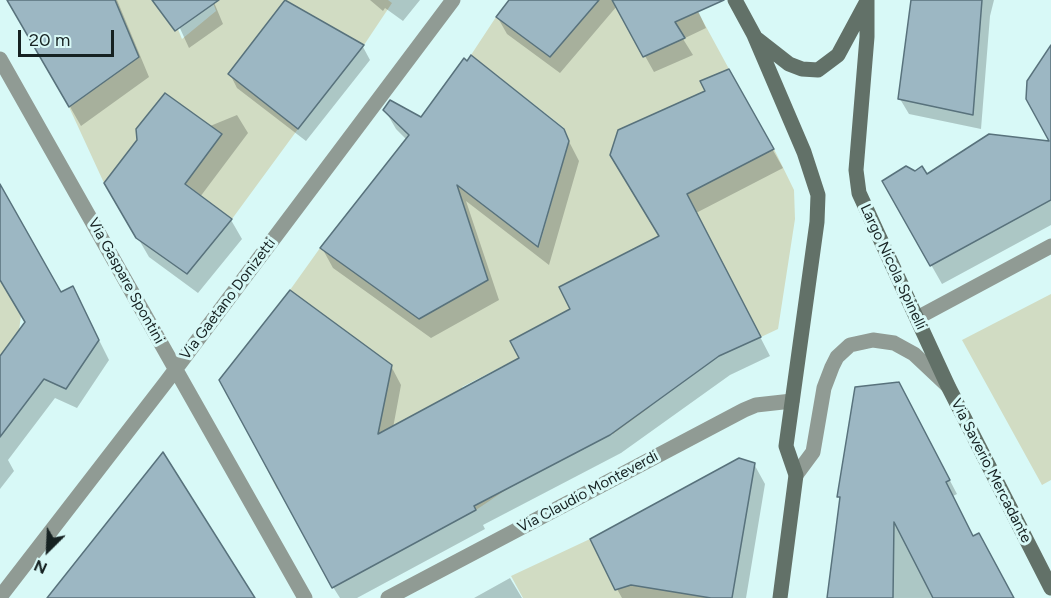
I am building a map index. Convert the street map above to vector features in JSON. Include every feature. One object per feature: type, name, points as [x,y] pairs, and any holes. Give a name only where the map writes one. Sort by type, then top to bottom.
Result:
[{"type":"street","name":"Via Gaetano Donizetti","points":[[0,597],[174,371],[453,0]]},
{"type":"street","points":[[735,0],[754,35],[812,170],[818,195],[817,222],[786,446],[796,475],[780,598]]},
{"type":"street","points":[[754,35],[766,48],[789,64],[802,69],[818,70],[838,55],[867,0]]},
{"type":"street","name":"Largo Nicola Spinelli","points":[[867,0],[856,170],[859,193],[948,386]]},
{"type":"street","name":"Via Gaspare Spontini","points":[[0,59],[141,305],[174,371],[305,598]]},
{"type":"street","points":[[916,318],[1051,246]]},
{"type":"street","points":[[796,475],[813,452],[824,388],[832,367],[837,357],[850,345],[873,340],[894,343],[914,354],[948,386]]},
{"type":"street","name":"Via Saverio Mercadante","points":[[948,386],[1051,588]]},
{"type":"street","name":"Via Claudio Monteverdi","points":[[388,598],[734,415],[756,405],[792,401]]},
{"type":"green space","points":[[115,0],[166,0],[182,39],[216,11],[212,0],[285,0],[228,74],[298,129],[232,219],[177,177],[137,140],[104,183],[69,107],[139,57]]},
{"type":"green space","points":[[285,0],[388,0],[392,3],[364,45]]},
{"type":"green space","points":[[599,0],[612,0],[643,57],[684,38],[675,22],[698,12],[729,69],[700,81],[705,91],[619,130],[610,155],[646,215],[774,149],[794,190],[795,219],[778,329],[761,337],[704,228],[631,250],[559,287],[594,300],[650,407],[613,434],[553,319],[540,398],[524,405],[503,366],[462,387],[513,485],[476,510],[421,411],[277,489],[258,451],[389,375],[290,290],[320,248],[419,319],[488,280],[480,256],[411,209],[387,164],[402,143],[539,247],[569,141],[564,128],[471,55],[496,17],[550,57]]},
{"type":"green space","points":[[0,280],[21,316],[19,330],[0,356]]},
{"type":"green space","points":[[1051,294],[1051,480],[1042,485],[962,340]]},
{"type":"green space","points":[[590,539],[615,589],[631,585],[711,598],[523,598],[511,576]]},
{"type":"building","points":[[7,0],[115,0],[139,57],[69,107]]},
{"type":"building","points":[[152,0],[219,0],[175,31]]},
{"type":"building","points":[[285,0],[364,45],[298,129],[228,74]]},
{"type":"building","points":[[509,0],[599,0],[550,57],[496,17]]},
{"type":"building","points":[[612,0],[724,0],[675,22],[685,38],[643,57]]},
{"type":"building","points":[[911,0],[982,0],[973,115],[898,99]]},
{"type":"building","points":[[1051,45],[1051,200],[930,266],[882,181],[906,166],[915,171],[922,166],[927,174],[989,134],[1049,141],[1026,99],[1027,81]]},
{"type":"building","points":[[471,55],[564,129],[569,141],[538,247],[457,185],[488,280],[419,319],[320,248],[409,135],[383,110],[390,100],[421,117],[464,58],[467,61]]},
{"type":"building","points":[[729,69],[774,149],[687,194],[761,337],[719,356],[610,435],[474,506],[476,510],[332,588],[219,380],[290,290],[392,365],[378,434],[519,358],[510,341],[570,309],[559,287],[659,236],[610,155],[618,130],[705,91],[700,81]]},
{"type":"building","points":[[165,93],[222,134],[185,184],[232,219],[187,274],[136,238],[104,183],[137,140],[136,129]]},
{"type":"building","points":[[0,184],[61,292],[73,286],[99,340],[66,389],[44,379],[0,437],[0,356],[25,322],[0,280]]},
{"type":"building","points":[[899,382],[950,480],[946,482],[973,536],[979,533],[1014,598],[933,598],[894,522],[893,598],[827,598],[840,497],[837,497],[855,387]]},
{"type":"building","points":[[163,452],[255,598],[47,598]]},
{"type":"building","points":[[739,458],[755,463],[732,598],[711,598],[631,585],[615,590],[590,539]]}]
